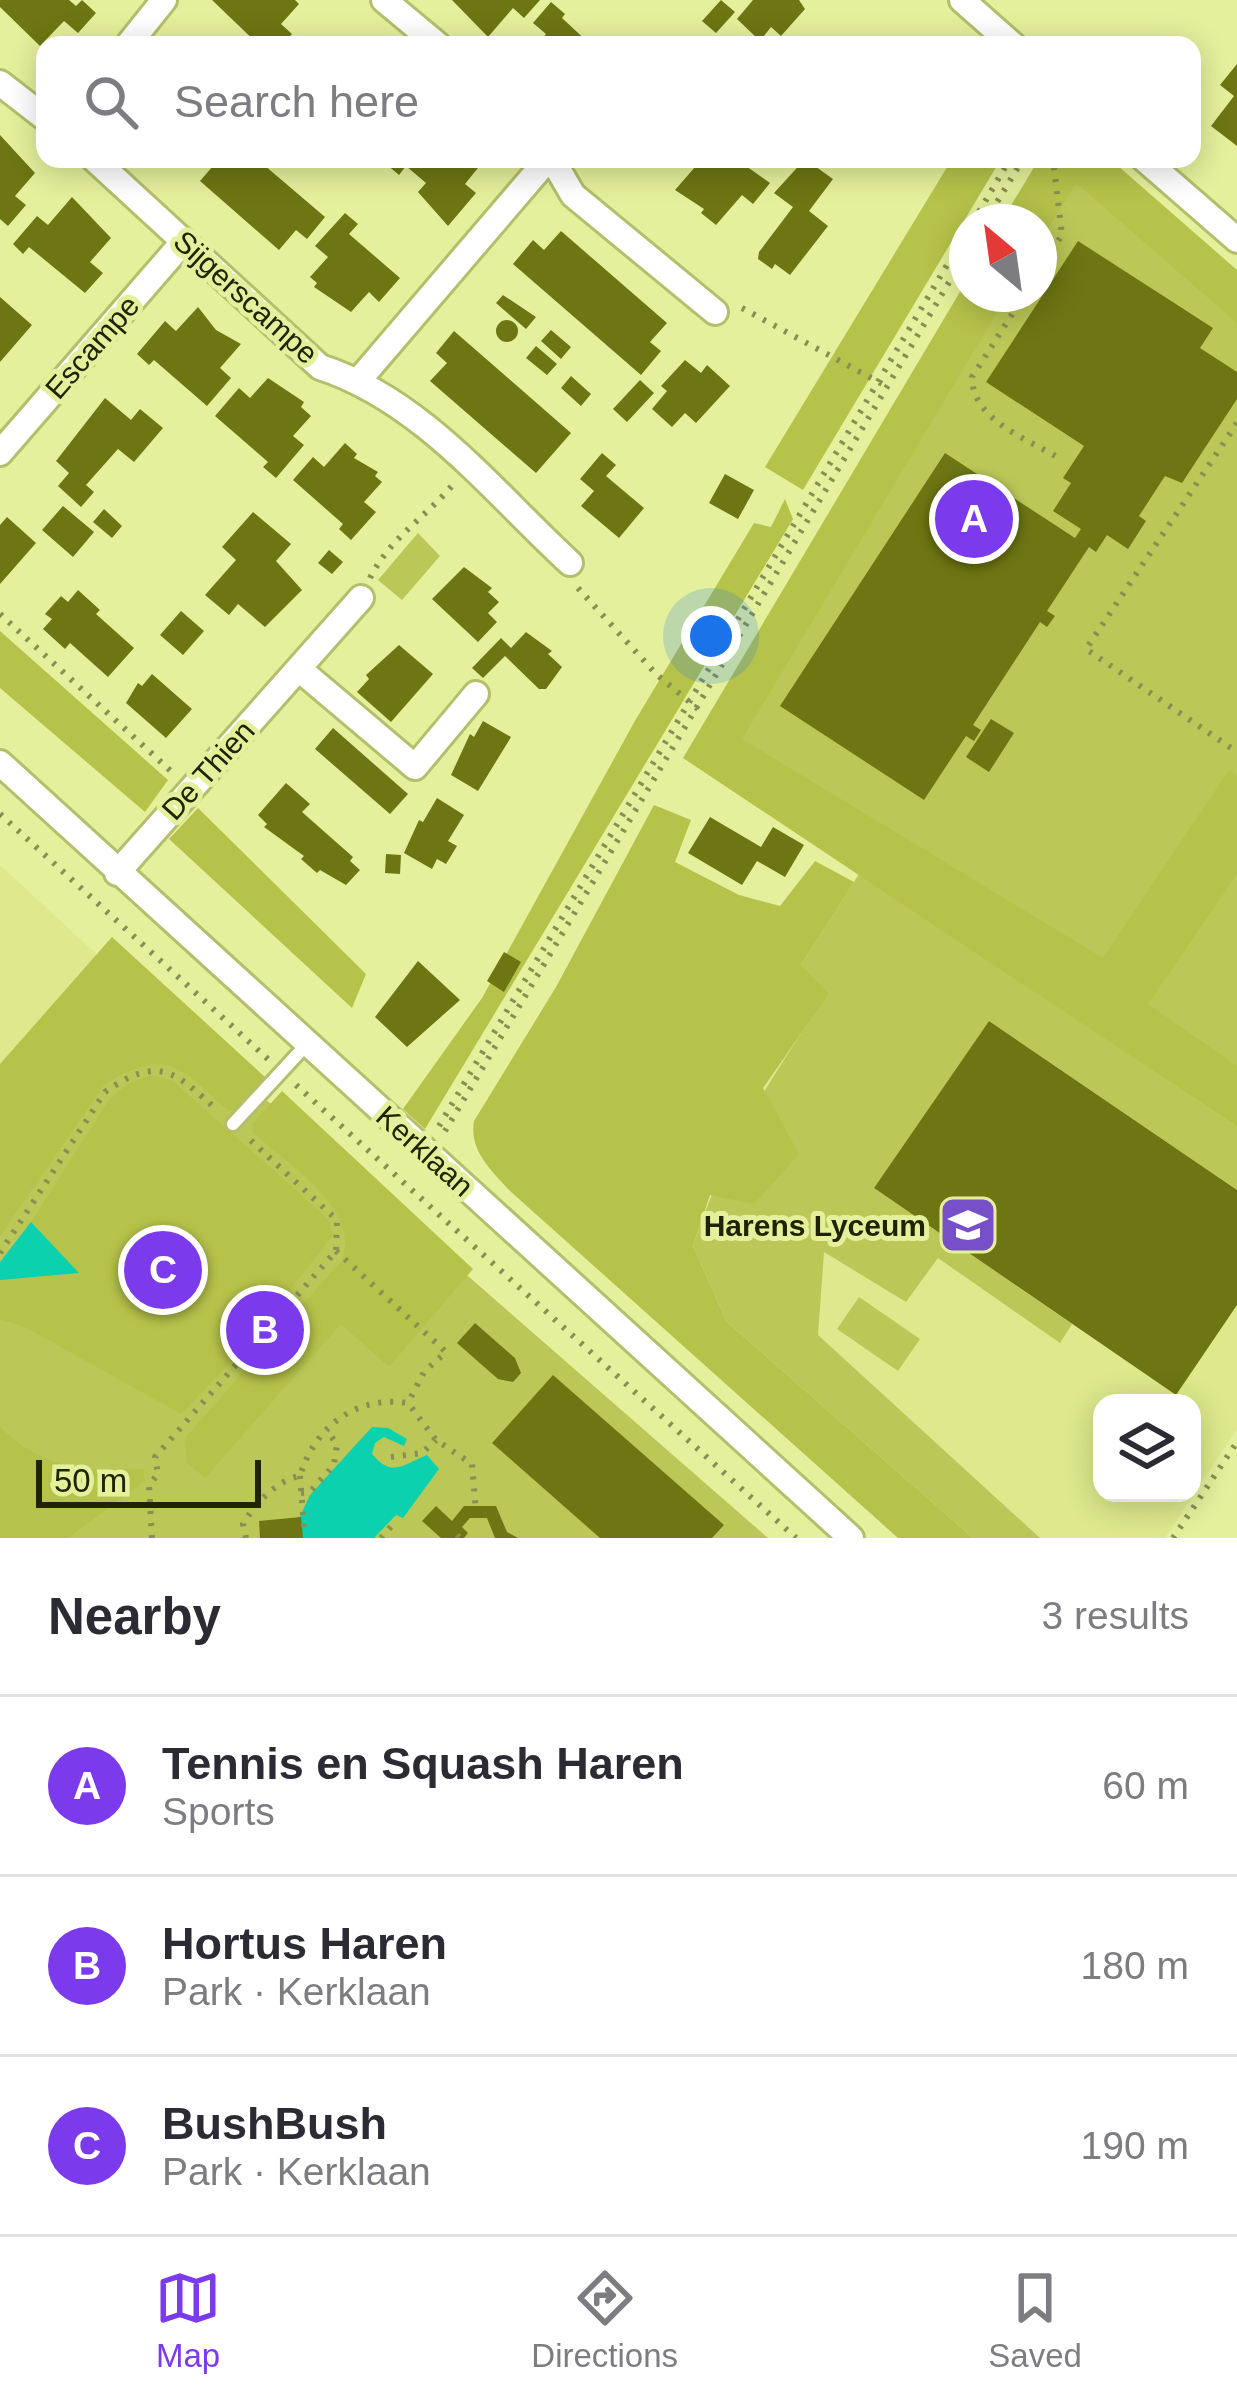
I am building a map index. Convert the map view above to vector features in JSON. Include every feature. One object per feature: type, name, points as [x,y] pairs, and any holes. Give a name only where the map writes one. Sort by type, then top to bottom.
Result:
[{"type":"street","points":[[135,36],[164,0]]},
{"type":"street","points":[[385,0],[427,36]]},
{"type":"street","points":[[962,0],[1003,36]]},
{"type":"street","points":[[0,83],[36,111]]},
{"type":"street","name":"Sijgerscampe","points":[[104,168],[320,367],[359,380],[470,463],[570,563]]},
{"type":"street","points":[[359,380],[542,168]]},
{"type":"street","points":[[556,168],[573,195],[715,312]]},
{"type":"street","points":[[1154,168],[1237,240]]},
{"type":"street","name":"Escampe","points":[[0,452],[184,241]]},
{"type":"street","name":"De Thien","points":[[117,873],[361,598]]},
{"type":"street","points":[[299,669],[415,767],[476,694]]},
{"type":"street","name":"Kerklaan","points":[[0,764],[851,1538]]},
{"type":"lane","points":[[233,1124],[307,1044]]},
{"type":"path","points":[[984,204],[1005,168]]},
{"type":"path","points":[[996,204],[1018,168]]},
{"type":"path","points":[[1054,168],[1062,235],[1057,243]]},
{"type":"path","points":[[430,1155],[441,1118],[949,261]]},
{"type":"path","points":[[430,1155],[949,282]]},
{"type":"path","points":[[715,312],[738,305],[886,386]]},
{"type":"path","points":[[1013,312],[972,377],[972,393],[988,416],[1057,457]]},
{"type":"path","points":[[1237,423],[1086,649],[1237,752]]},
{"type":"path","points":[[361,598],[406,524],[432,511],[470,463]]},
{"type":"path","points":[[570,563],[573,582],[656,674],[698,709]]},
{"type":"path","points":[[0,614],[190,789]]},
{"type":"path","name":"Kerklaan","points":[[0,814],[796,1538]]},
{"type":"path","points":[[0,1253],[105,1092],[126,1077],[163,1070],[176,1073],[337,1220],[336,1252],[155,1457],[158,1474],[149,1486],[152,1538]]},
{"type":"path","points":[[336,1252],[446,1352],[424,1372],[408,1403]]},
{"type":"path","points":[[304,1527],[300,1476],[327,1431],[352,1409],[379,1399],[408,1403],[436,1440],[472,1464],[476,1511]]},
{"type":"path","points":[[301,1493],[310,1492],[334,1465],[337,1444],[327,1431]]},
{"type":"path","points":[[392,1457],[422,1453],[436,1440]]},
{"type":"path","points":[[1173,1538],[1237,1442]]},
{"type":"path","points":[[246,1538],[243,1524],[254,1505],[286,1478],[300,1476]]},
{"type":"path","points":[[381,1538],[395,1522]]},
{"type":"shaded area","points":[[947,168],[996,168],[974,204],[949,204],[949,246],[803,490],[765,467]]},
{"type":"shaded area","points":[[1034,168],[1120,168],[1237,270],[1237,323],[1076,183],[1057,214],[1057,204],[1012,204]]},
{"type":"shaded area","points":[[1066,168],[1082,168],[1237,287],[1237,1081],[714,738],[976,312],[1057,312],[1057,204],[1048,204]]},
{"type":"shaded area","points":[[949,310],[997,312],[742,739],[1103,958],[1229,770],[1237,775],[1237,874],[1148,1004],[1237,1066],[1237,1127],[683,758]]},
{"type":"shaded area","points":[[785,499],[793,519],[425,1129],[403,1109],[482,998],[636,719],[754,523],[771,527]]},
{"type":"shaded area","points":[[418,533],[440,556],[402,600],[378,580]]},
{"type":"shaded area","points":[[0,631],[168,780],[145,812],[0,688]]},
{"type":"shaded area","points":[[654,805],[691,820],[675,862],[739,895],[780,906],[815,861],[854,882],[801,965],[829,994],[763,1088],[799,1154],[754,1204],[710,1195],[693,1246],[727,1322],[973,1538],[898,1538],[510,1191],[478,1151],[474,1121],[556,987]]},
{"type":"shaded area","points":[[198,808],[366,974],[352,1008],[169,839]]},
{"type":"shaded area","points":[[0,865],[118,974],[0,1124]]},
{"type":"shaded area","name":"Harens Lyceum","points":[[859,874],[1237,1127],[1237,1429],[1201,1484],[1201,1394],[1093,1394],[1093,1502],[1189,1502],[1165,1538],[973,1538],[727,1322],[693,1246],[801,965]]},
{"type":"shaded area","points":[[859,874],[1237,1127],[1237,1190],[989,1021],[874,1188],[1072,1324],[1060,1343],[938,1258],[906,1302],[824,1252],[818,1335],[1040,1538],[973,1538],[727,1322],[693,1246],[719,1178],[751,1115],[828,995],[801,965]]},
{"type":"shaded area","points":[[112,937],[265,1077],[237,1110],[227,1110],[171,1066],[143,1066],[104,1085],[0,1236],[0,1064]]},
{"type":"shaded area","points":[[106,949],[263,1097],[768,1538],[0,1538],[0,1076]]},
{"type":"shaded area","points":[[151,1075],[173,1081],[328,1219],[333,1235],[243,1350],[181,1414],[27,1328],[0,1319],[0,1280],[5,1277],[78,1273],[31,1222],[109,1100],[126,1085]]},
{"type":"shaded area","points":[[282,1091],[473,1269],[389,1367],[341,1324],[205,1478],[187,1463],[185,1438],[342,1260],[345,1241],[331,1205],[254,1133],[252,1124]]},
{"type":"shaded area","points":[[859,1297],[920,1339],[898,1371],[837,1329]]},
{"type":"shaded area","points":[[0,1427],[49,1460],[83,1468],[143,1469],[145,1481],[68,1538],[0,1538]]},
{"type":"water","points":[[31,1222],[79,1273],[0,1280],[0,1262]]},
{"type":"water","points":[[372,1427],[388,1428],[407,1439],[404,1446],[384,1437],[375,1443],[372,1454],[386,1466],[398,1467],[427,1455],[439,1469],[403,1518],[396,1515],[374,1538],[290,1538],[310,1495]]},
{"type":"building","points":[[0,0],[69,0],[76,6],[82,0],[96,13],[78,33],[64,21],[50,36],[36,36],[36,42],[0,7]]},
{"type":"building","points":[[212,0],[295,0],[299,4],[281,24],[290,36],[250,36]]},
{"type":"building","points":[[452,0],[540,0],[524,18],[513,8],[487,36]]},
{"type":"building","points":[[721,0],[735,12],[716,33],[702,21]]},
{"type":"building","points":[[753,0],[799,0],[805,9],[781,36],[771,27],[764,36],[755,36],[737,19]]},
{"type":"building","points":[[551,2],[581,36],[544,36],[533,23]]},
{"type":"building","points":[[1237,64],[1237,146],[1211,126],[1234,96],[1220,85]]},
{"type":"building","points":[[0,135],[35,173],[15,196],[26,205],[8,226],[0,219]]},
{"type":"building","points":[[211,168],[268,168],[325,217],[307,239],[296,230],[279,250],[200,181]]},
{"type":"building","points":[[408,168],[478,168],[465,184],[476,193],[448,226],[418,192],[426,183]]},
{"type":"building","points":[[694,168],[749,168],[770,183],[753,204],[742,195],[716,225],[701,213],[704,209],[675,190]]},
{"type":"building","points":[[797,168],[818,168],[833,179],[809,211],[828,226],[790,275],[758,259],[793,207],[774,193]]},
{"type":"building","points":[[72,197],[111,238],[90,262],[103,273],[85,293],[29,247],[23,254],[13,244],[37,216],[48,225]]},
{"type":"building","points":[[345,213],[358,224],[349,234],[400,278],[379,302],[369,292],[351,312],[314,287],[317,283],[310,277],[328,257],[315,246]]},
{"type":"building","points":[[561,231],[667,323],[650,342],[661,351],[641,375],[513,264],[533,240],[544,250]]},
{"type":"building","points":[[1078,241],[1213,328],[1200,348],[1237,372],[1237,399],[1182,483],[1165,476],[1139,516],[1146,521],[1128,549],[1107,535],[1096,552],[1089,547],[1047,611],[1055,616],[1047,627],[1040,622],[973,725],[981,730],[974,741],[966,736],[924,800],[780,706],[945,453],[1075,538],[1081,529],[1053,511],[1071,483],[1063,478],[1084,446],[986,382],[1032,312],[1057,312],[1057,273]]},
{"type":"building","points":[[503,295],[536,317],[526,329],[496,303]]},
{"type":"building","points":[[0,297],[32,325],[0,362]]},
{"type":"building","points":[[198,307],[216,330],[241,344],[220,368],[231,378],[207,406],[154,360],[149,365],[137,354],[165,321],[176,331]]},
{"type":"building","points":[[507,320],[518,331],[507,342],[496,331]]},
{"type":"building","points":[[551,330],[571,347],[561,359],[541,341]]},
{"type":"building","points":[[454,331],[571,433],[536,473],[430,381],[447,363],[436,353]]},
{"type":"building","points":[[536,346],[557,364],[547,375],[526,358]]},
{"type":"building","points":[[685,360],[701,373],[707,365],[730,386],[696,423],[685,413],[672,427],[652,409],[667,391],[661,386]]},
{"type":"building","points":[[571,376],[591,394],[581,406],[561,388]]},
{"type":"building","points":[[268,378],[304,402],[301,407],[311,416],[293,436],[304,445],[276,478],[263,467],[268,462],[215,416],[239,388],[250,398]]},
{"type":"building","points":[[640,380],[654,393],[627,422],[613,409]]},
{"type":"building","points":[[105,398],[131,420],[140,409],[163,428],[134,462],[118,449],[86,485],[94,492],[81,507],[58,486],[69,473],[56,461]]},
{"type":"building","points":[[345,443],[357,454],[354,458],[378,472],[375,476],[382,482],[364,502],[376,512],[351,540],[339,529],[343,524],[293,480],[313,457],[324,467]]},
{"type":"building","points":[[602,453],[616,465],[606,476],[644,508],[619,538],[581,506],[594,491],[580,479]]},
{"type":"building","points":[[725,474],[754,490],[738,519],[709,503]]},
{"type":"building","points":[[63,506],[94,532],[73,557],[42,530]]},
{"type":"building","points":[[104,509],[122,526],[112,538],[93,522]]},
{"type":"building","points":[[253,512],[291,544],[276,561],[302,590],[265,627],[238,604],[229,615],[205,595],[236,560],[222,547]]},
{"type":"building","points":[[7,517],[36,543],[0,584],[0,525]]},
{"type":"building","points":[[329,550],[343,562],[332,574],[318,563]]},
{"type":"building","points":[[464,567],[492,588],[488,592],[499,602],[488,613],[497,622],[478,642],[432,599]]},
{"type":"building","points":[[78,590],[100,610],[96,614],[134,648],[108,677],[70,643],[65,649],[43,629],[52,619],[45,614],[61,596],[68,602]]},
{"type":"building","points":[[181,611],[204,631],[183,655],[160,635]]},
{"type":"building","points":[[526,632],[552,651],[548,654],[562,667],[546,689],[539,689],[505,656],[483,678],[472,668],[501,638],[511,648]]},
{"type":"building","points":[[399,645],[433,674],[391,722],[357,692],[369,679],[366,675]]},
{"type":"building","points":[[152,674],[192,709],[166,738],[126,703],[138,683],[142,686]]},
{"type":"building","points":[[991,719],[1014,733],[989,772],[966,757]]},
{"type":"building","points":[[483,721],[511,737],[478,791],[451,775],[470,734],[474,737]]},
{"type":"building","points":[[333,728],[408,794],[390,814],[315,749]]},
{"type":"building","points":[[286,783],[310,804],[302,812],[353,857],[350,861],[360,870],[346,885],[320,870],[317,873],[301,859],[304,856],[264,827],[267,824],[258,815]]},
{"type":"building","points":[[437,798],[464,815],[448,841],[457,846],[446,864],[437,859],[432,869],[404,853],[419,820],[423,822]]},
{"type":"building","points":[[710,817],[761,847],[773,827],[804,845],[785,877],[757,861],[742,885],[688,853]]},
{"type":"building","points":[[386,854],[401,855],[400,874],[385,873]]},
{"type":"building","points":[[504,952],[521,962],[504,992],[487,981]]},
{"type":"building","points":[[418,961],[460,1000],[407,1047],[375,1017]]},
{"type":"building","points":[[989,1021],[1237,1190],[1237,1305],[1175,1394],[874,1188]]},
{"type":"building","points":[[475,1323],[515,1358],[521,1373],[513,1382],[498,1379],[457,1343]]},
{"type":"building","points":[[553,1375],[724,1525],[712,1538],[600,1538],[492,1443]]},
{"type":"building","points":[[436,1506],[452,1521],[464,1506],[496,1506],[507,1532],[518,1538],[495,1538],[487,1518],[470,1518],[462,1527],[468,1533],[464,1538],[441,1538],[422,1521]]},
{"type":"building","points":[[301,1517],[303,1538],[260,1538],[259,1521]]},
{"type":"place","name":"Tennis en Squash Haren","points":[[974,519]]},
{"type":"place","name":"Harens Lyceum","points":[[968,1225]]},
{"type":"place","name":"BushBush","points":[[163,1270]]},
{"type":"place","name":"Hortus Haren","points":[[265,1330]]}]
